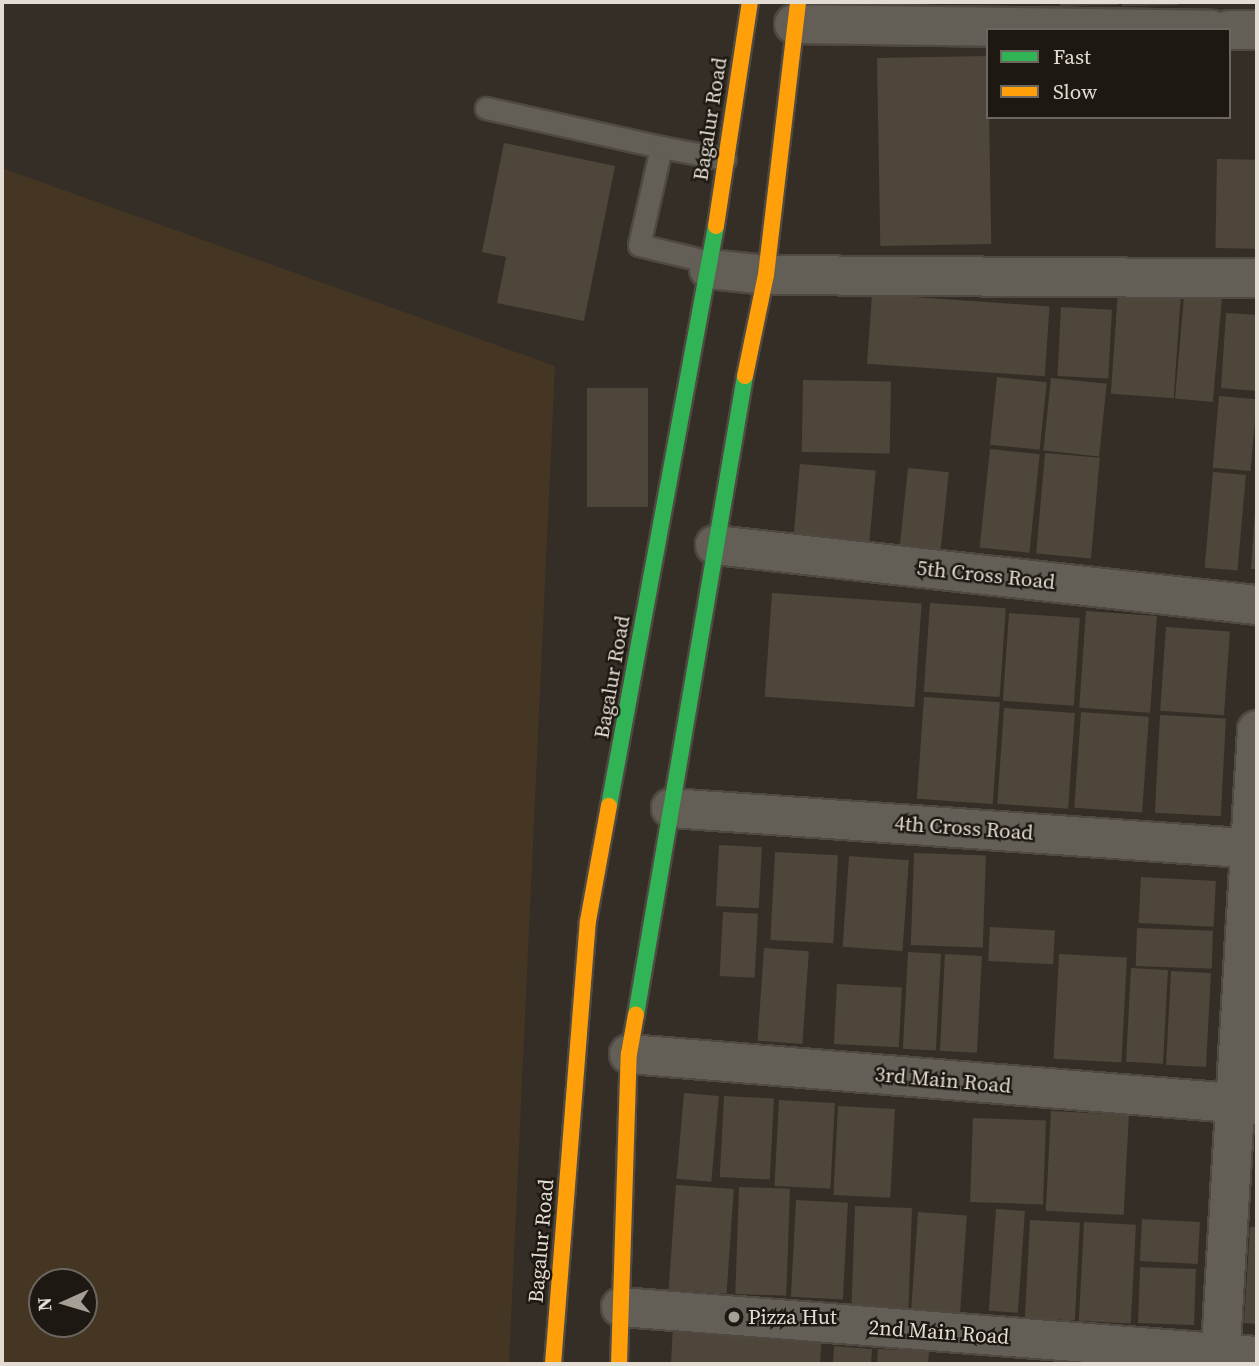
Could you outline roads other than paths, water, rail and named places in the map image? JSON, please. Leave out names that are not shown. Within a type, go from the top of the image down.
[{"type":"main road","name":"Bagalur Road","points":[[554,1364],[588,921],[709,265],[750,2]]},
{"type":"main road","points":[[619,1364],[629,1054],[715,545],[766,275],[796,13]]},
{"type":"street","points":[[796,13],[1163,28]]},
{"type":"street","points":[[1231,30],[1257,30]]},
{"type":"street","points":[[709,265],[766,275],[1257,278]]},
{"type":"street","name":"5th Cross Road","points":[[715,545],[1257,605]]},
{"type":"street","points":[[1233,1358],[1247,1104],[1257,730]]},
{"type":"street","name":"4th Cross Road","points":[[671,808],[1254,848]]},
{"type":"street","name":"3rd Main Road","points":[[629,1054],[1247,1104]]},
{"type":"street","name":"2nd Main Road","points":[[621,1307],[1233,1358]]},
{"type":"lane","points":[[486,108],[726,159]]},
{"type":"lane","points":[[661,147],[639,245],[709,265]]},
{"type":"place","name":"Pizza Hut","points":[[734,1317]]}]
